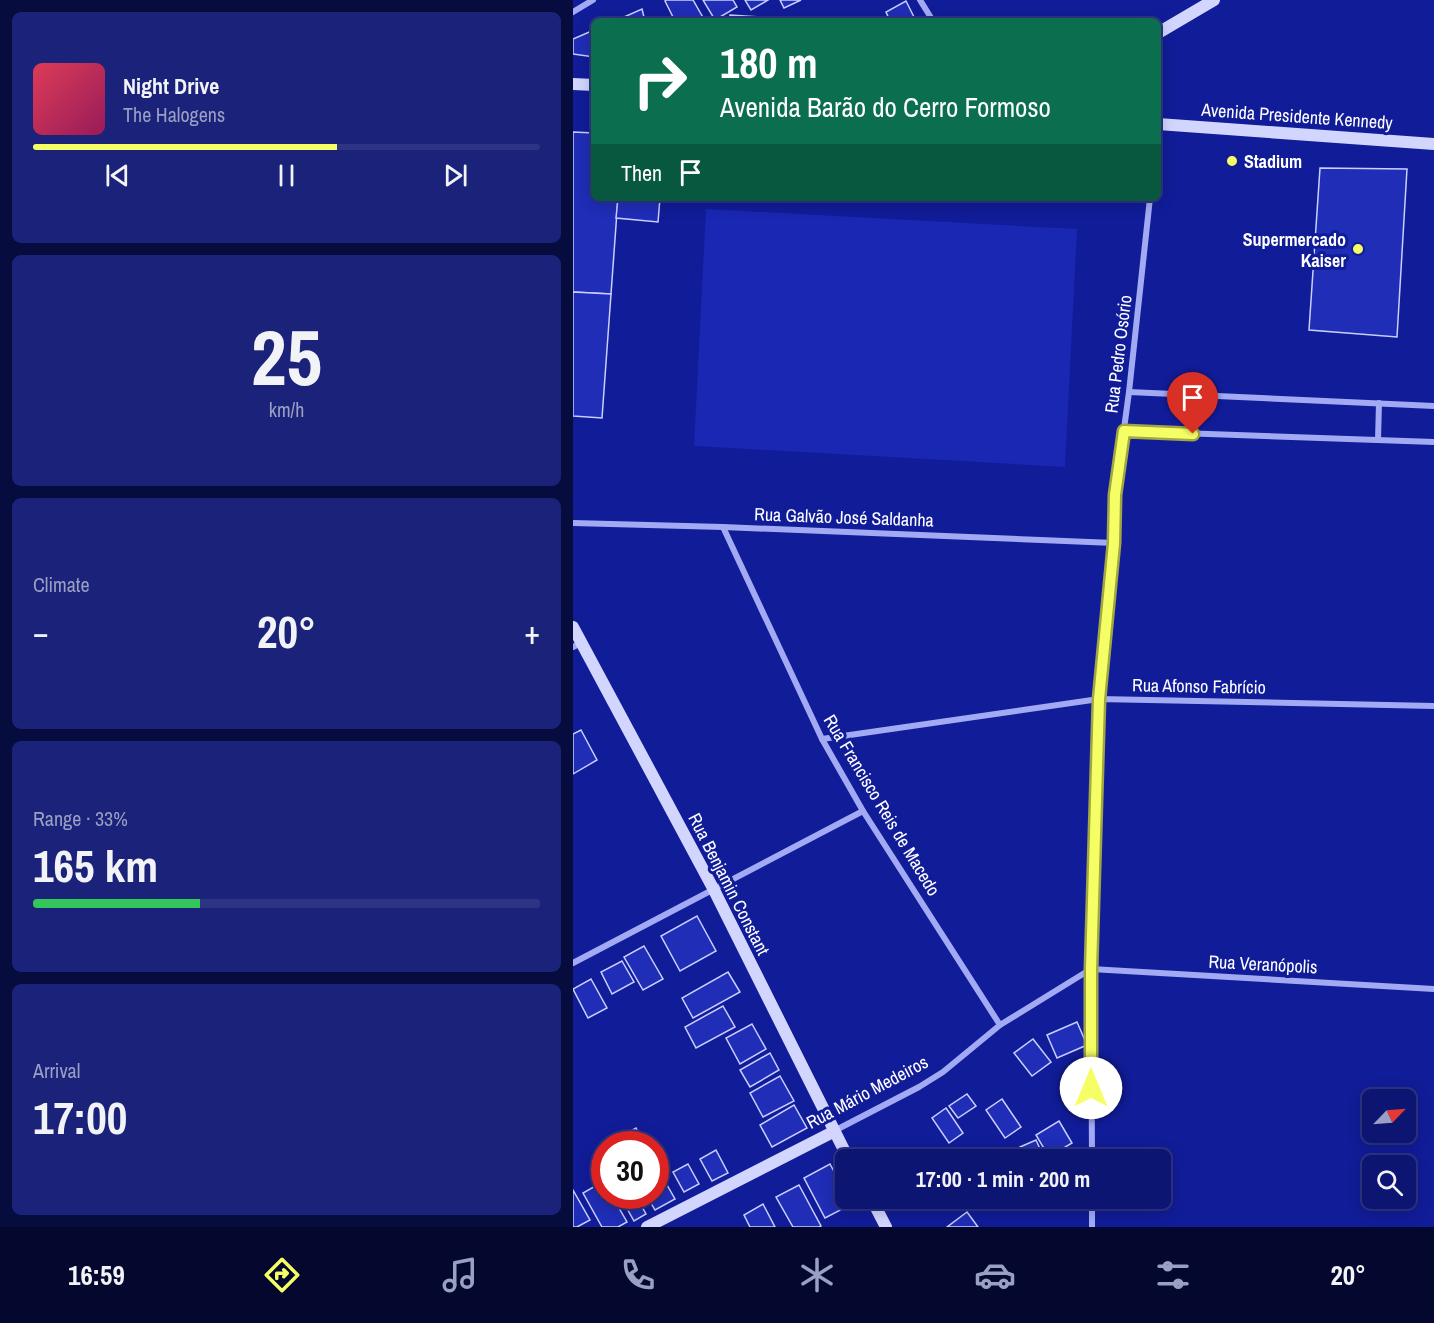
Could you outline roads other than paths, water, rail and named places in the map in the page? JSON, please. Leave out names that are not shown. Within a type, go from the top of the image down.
[{"type":"street","points":[[573,12],[593,0]]},
{"type":"street","points":[[920,0],[931,18]]},
{"type":"street","points":[[1161,31],[1214,0]]},
{"type":"street","points":[[573,84],[591,85]]},
{"type":"street","name":"Avenida Presidente Kennedy","points":[[1161,124],[1434,144]]},
{"type":"street","name":"Rua Pedro Osório","points":[[1092,1149],[1091,969],[1099,699],[1114,543],[1115,495],[1129,392],[1150,201]]},
{"type":"street","points":[[1129,392],[1434,406]]},
{"type":"street","points":[[1378,440],[1379,403]]},
{"type":"street","points":[[1124,431],[1434,442]]},
{"type":"street","name":"Rua Galvão José Saldanha","points":[[573,523],[723,526],[1114,543]]},
{"type":"street","name":"Rua Francisco Reis de Macedo","points":[[723,526],[822,739],[863,811],[1000,1024]]},
{"type":"street","name":"Rua Benjamin Constant","points":[[573,627],[577,645],[714,890],[843,1149]]},
{"type":"street","name":"Rua Afonso Fabrício","points":[[822,739],[1099,699],[1434,706]]},
{"type":"street","points":[[573,963],[863,811]]},
{"type":"street","name":"Rua Veranópolis","points":[[1091,969],[1434,989]]},
{"type":"street","name":"Rua Mário Medeiros","points":[[647,1227],[919,1088],[943,1072],[1000,1024],[1091,969]]},
{"type":"street","points":[[877,1209],[886,1227]]},
{"type":"street","points":[[1092,1209],[1092,1227]]},
{"type":"place","name":"Stadium","points":[[1232,161]]},
{"type":"place","name":"Supermercado Kaiser","points":[[1358,249]]}]
